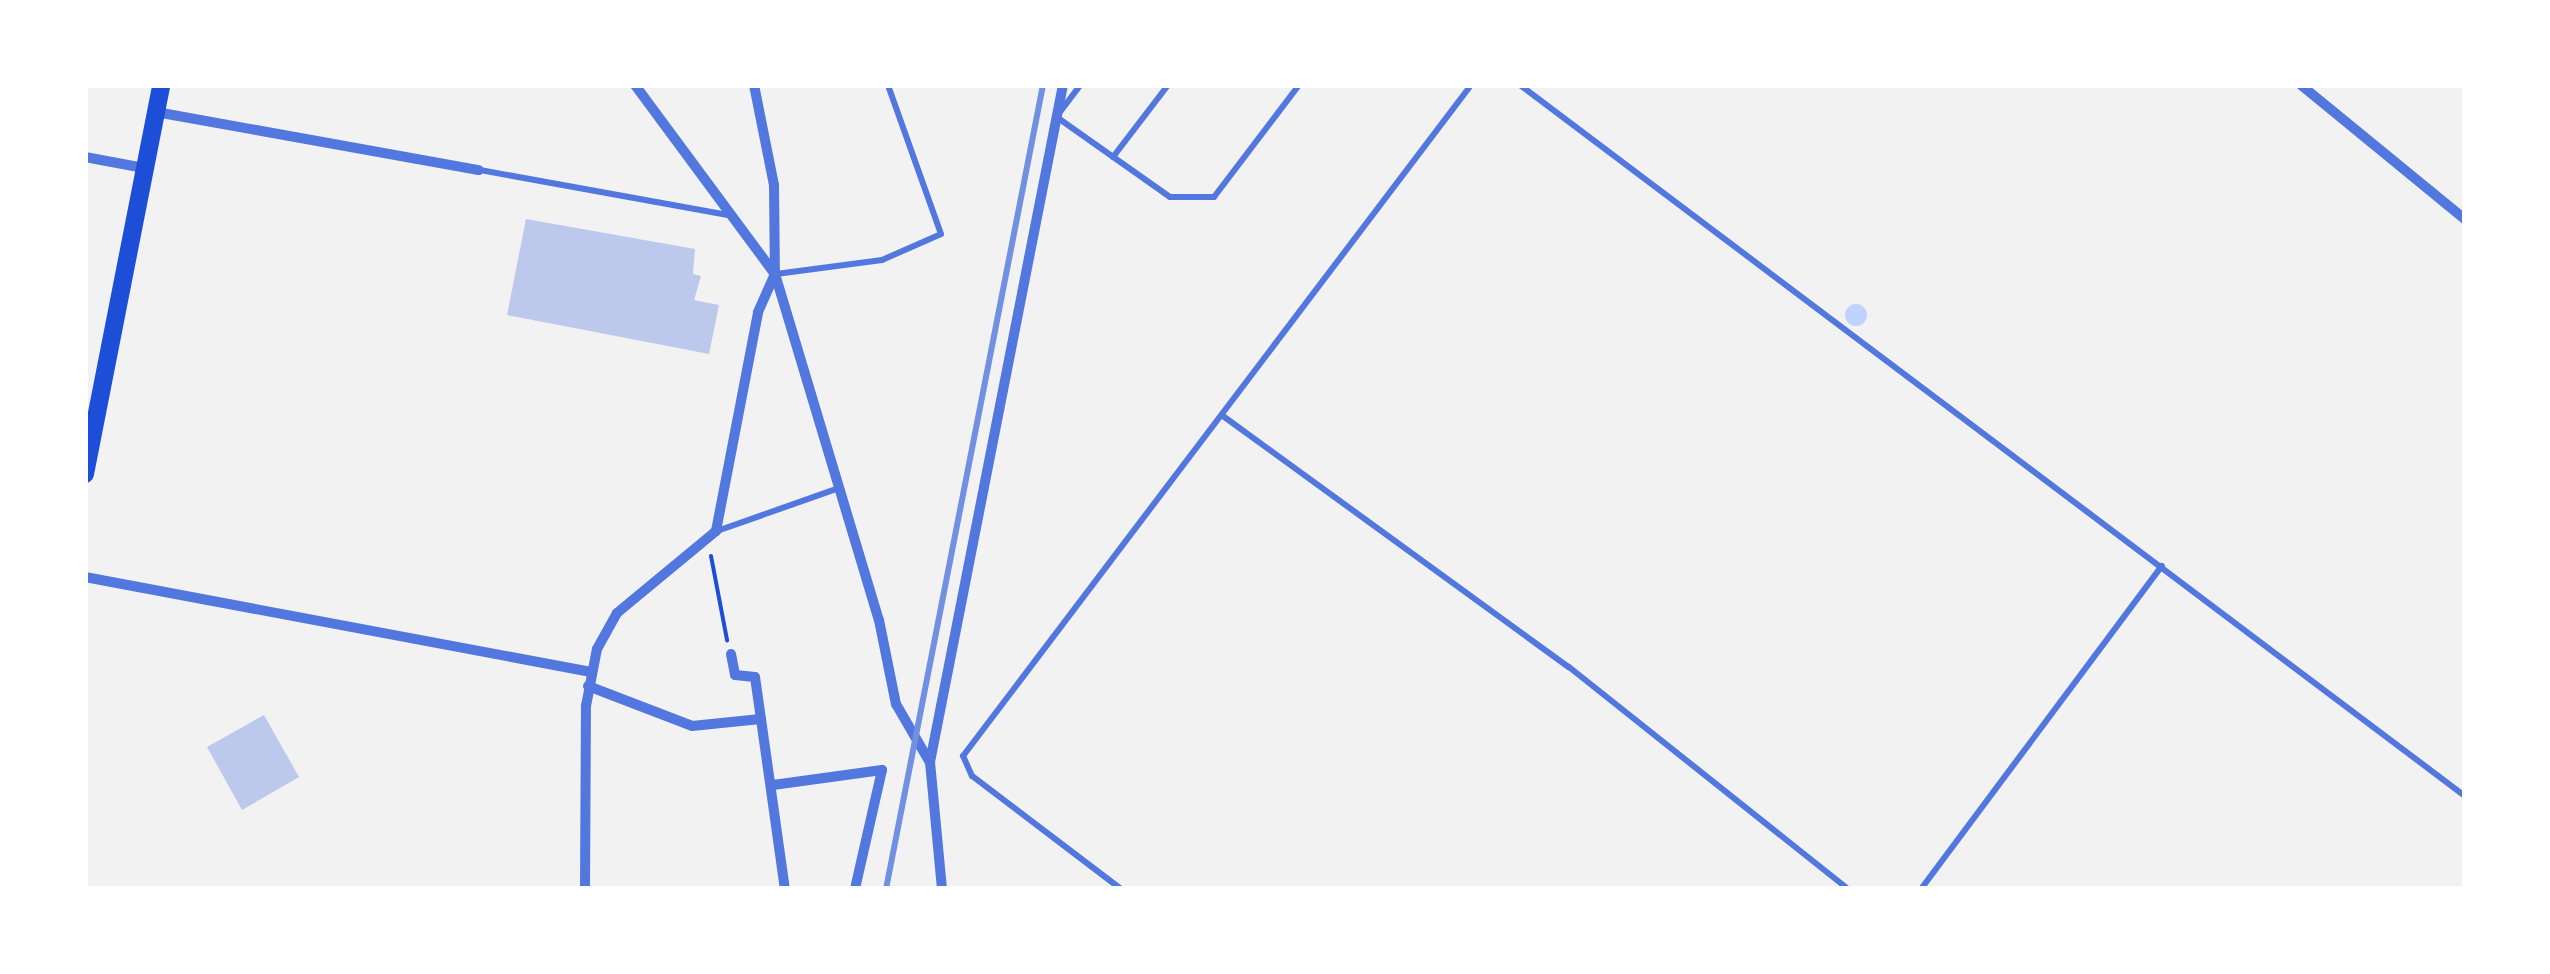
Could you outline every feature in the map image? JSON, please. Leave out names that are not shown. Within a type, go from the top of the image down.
[{"type":"main road","points":[[85,474],[161,85]]},
{"type":"street","points":[[635,85],[775,274]]},
{"type":"street","points":[[754,85],[774,186],[775,274],[839,488],[896,704],[930,762]]},
{"type":"street","points":[[942,889],[930,762],[1064,85]]},
{"type":"street","points":[[2301,85],[2465,219]]},
{"type":"street","points":[[156,112],[479,170]]},
{"type":"street","points":[[85,158],[144,168]]},
{"type":"street","points":[[585,889],[591,672],[617,613],[712,534],[758,312],[775,274]]},
{"type":"street","points":[[85,577],[591,672]]},
{"type":"street","points":[[731,654],[736,675],[755,677],[773,785],[784,889]]},
{"type":"street","points":[[588,686],[692,726],[761,718]]},
{"type":"street","points":[[773,785],[882,770],[855,889]]},
{"type":"lane","points":[[775,274],[781,278],[882,260],[941,234],[888,85]]},
{"type":"lane","points":[[1080,85],[1059,116],[1170,198],[1214,197],[1298,85]]},
{"type":"lane","points":[[1113,157],[1168,85]]},
{"type":"lane","points":[[1121,889],[972,776],[963,756],[1471,85]]},
{"type":"lane","points":[[1520,85],[2465,796]]},
{"type":"lane","points":[[479,170],[730,215]]},
{"type":"lane","points":[[1222,416],[1568,667],[1848,889]]},
{"type":"lane","points":[[712,534],[839,488]]},
{"type":"lane","points":[[1920,889],[2162,566]]},
{"type":"path","points":[[712,534],[731,654]]},
{"type":"water","points":[[1856,304],[1864,307],[1864,323],[1856,326],[1848,323],[1845,315],[1848,307]]},
{"type":"building","points":[[526,219],[695,249],[693,274],[701,276],[694,300],[719,305],[709,354],[507,315]]},
{"type":"building","points":[[264,715],[299,777],[242,810],[207,747]]},
{"type":"railway","points":[[886,889],[1043,85]]}]
